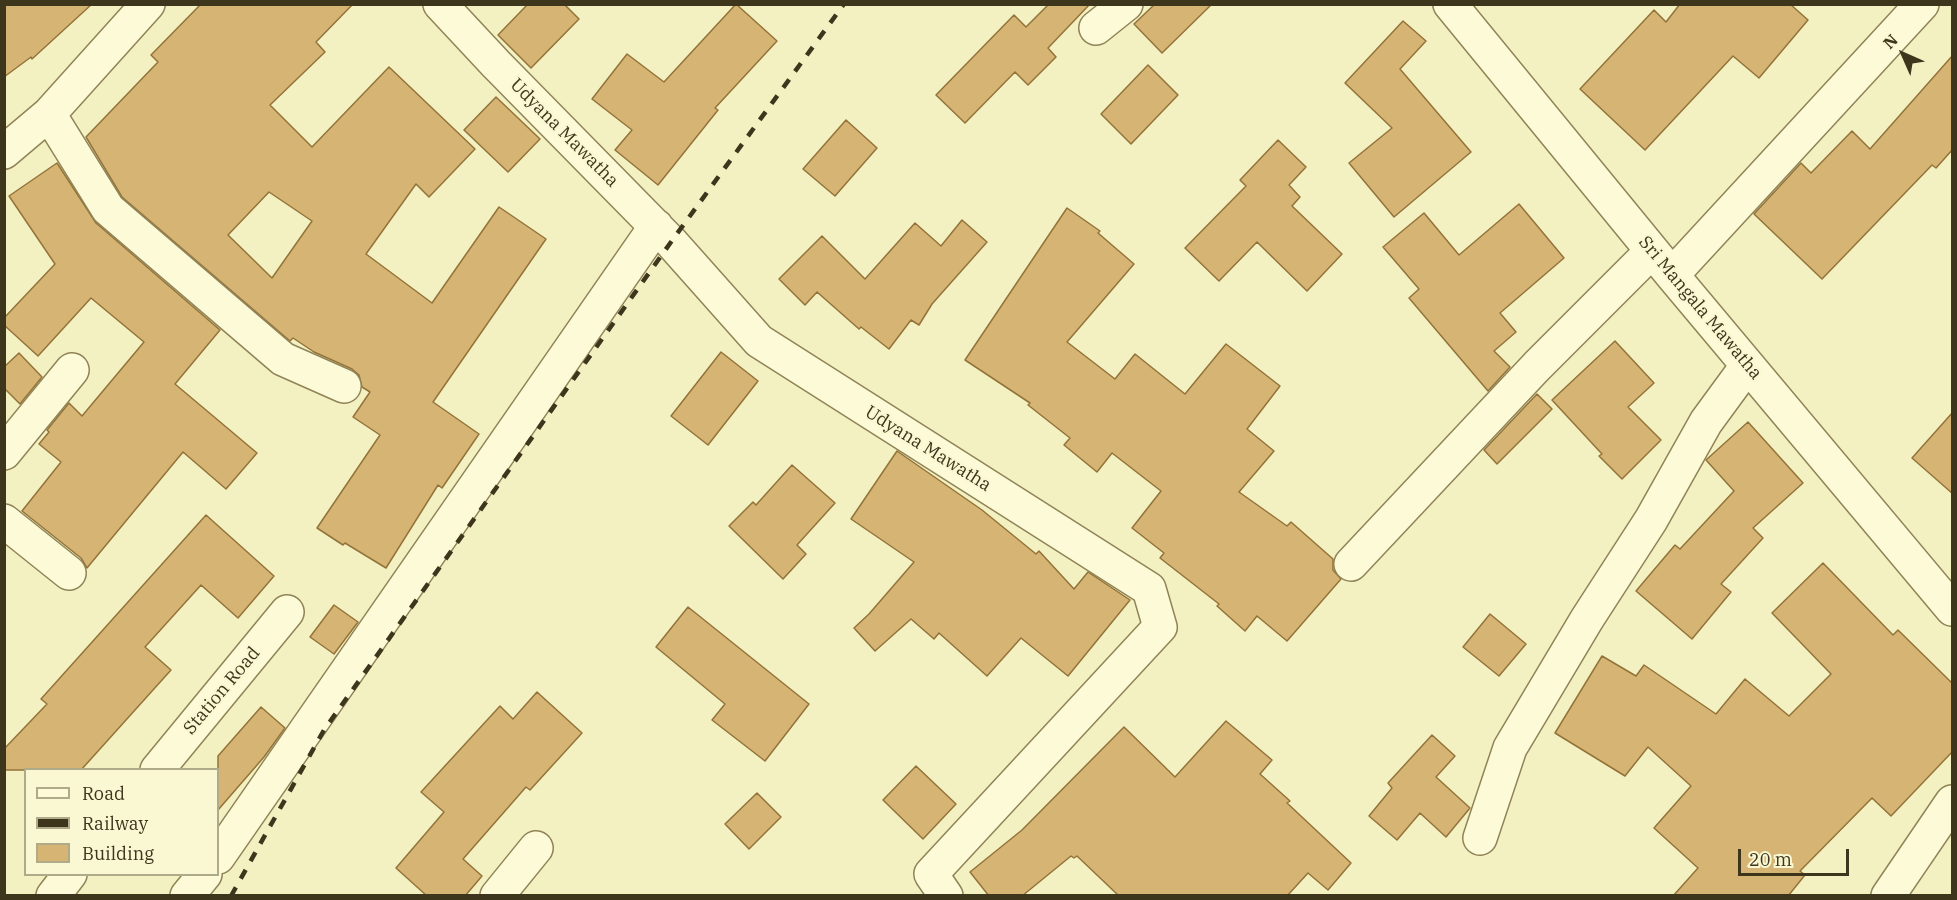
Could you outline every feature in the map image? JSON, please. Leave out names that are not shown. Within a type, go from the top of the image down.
[{"type":"street","points":[[4,152],[49,114],[148,4]]},
{"type":"street","name":"Udyana Mawatha","points":[[440,4],[656,226],[759,341],[1149,589],[1160,627],[931,874],[946,896]]},
{"type":"street","points":[[1096,28],[1126,4]]},
{"type":"street","name":"Sri Mangala Mawatha","points":[[1450,4],[1747,366],[1953,609]]},
{"type":"street","points":[[1351,564],[1537,366],[1662,263],[1922,4]]},
{"type":"street","points":[[49,114],[108,209],[283,358],[344,386]]},
{"type":"street","points":[[219,856],[656,226]]},
{"type":"street","points":[[1480,838],[1510,748],[1587,619],[1651,520],[1706,422],[1747,366]]},
{"type":"street","points":[[4,453],[72,370]]},
{"type":"street","points":[[4,521],[69,573]]},
{"type":"street","name":"Station Road","points":[[159,768],[287,612]]},
{"type":"street","points":[[1888,896],[1953,802]]},
{"type":"street","points":[[497,896],[536,848]]},
{"type":"street","points":[[53,896],[68,876]]},
{"type":"street","points":[[187,896],[203,876]]},
{"type":"building","points":[[4,4],[92,4],[32,59],[31,57],[4,77]]},
{"type":"building","points":[[201,4],[353,4],[316,42],[325,52],[270,105],[312,147],[389,67],[475,149],[429,197],[416,184],[366,254],[432,303],[499,207],[546,239],[433,402],[479,434],[442,488],[438,485],[386,568],[317,528],[380,435],[353,417],[370,392],[362,387],[359,375],[352,369],[314,352],[293,338],[290,341],[122,197],[86,137],[158,62],[151,55]],"holes":[[[269,192],[312,221],[272,278],[228,235]]]},
{"type":"building","points":[[528,4],[564,4],[579,19],[531,68],[498,35]]},
{"type":"building","points":[[736,4],[777,41],[715,108],[718,110],[658,185],[615,150],[632,130],[592,99],[627,54],[664,82]]},
{"type":"building","points":[[1049,4],[1090,4],[1048,48],[1056,57],[1028,85],[1015,72],[965,123],[936,95],[1014,15],[1026,27]]},
{"type":"building","points":[[1155,4],[1212,4],[1162,53],[1134,24]]},
{"type":"building","points":[[1680,4],[1790,4],[1808,20],[1759,78],[1733,56],[1645,150],[1580,89],[1654,10],[1666,22]]},
{"type":"building","points":[[1403,21],[1426,41],[1400,69],[1471,152],[1394,217],[1349,163],[1392,128],[1345,83]]},
{"type":"building","points":[[1953,55],[1953,149],[1936,168],[1932,165],[1822,279],[1754,214],[1801,163],[1811,173],[1852,131],[1870,149]]},
{"type":"building","points":[[1148,65],[1178,95],[1131,144],[1101,114]]},
{"type":"building","points":[[496,97],[540,139],[508,172],[464,130]]},
{"type":"building","points":[[846,120],[877,148],[835,196],[803,169]]},
{"type":"building","points":[[1278,140],[1306,167],[1289,185],[1300,197],[1292,206],[1342,254],[1307,291],[1257,242],[1219,281],[1185,248],[1246,186],[1240,180]]},
{"type":"building","points":[[57,163],[96,223],[220,330],[175,384],[257,453],[226,489],[183,452],[87,568],[81,558],[22,511],[61,462],[39,444],[49,432],[47,430],[69,403],[82,416],[144,342],[91,298],[38,356],[4,325],[4,318],[55,264],[9,196]]},
{"type":"building","points":[[1519,204],[1564,258],[1500,313],[1516,332],[1494,351],[1510,367],[1488,391],[1409,298],[1419,289],[1383,247],[1424,213],[1459,255]]},
{"type":"building","points":[[1067,208],[1100,231],[1098,233],[1134,264],[1067,342],[1115,379],[1135,354],[1185,394],[1226,344],[1280,386],[1247,429],[1274,451],[1239,492],[1287,526],[1291,522],[1333,559],[1333,570],[1341,579],[1287,641],[1257,616],[1245,631],[1217,606],[1219,604],[1160,558],[1164,553],[1132,528],[1161,491],[1112,453],[1097,472],[1064,445],[1070,438],[1028,405],[1030,403],[965,360]]},
{"type":"building","points":[[962,220],[987,242],[932,304],[919,325],[911,320],[889,349],[861,327],[859,329],[817,292],[805,305],[779,279],[822,236],[865,279],[915,223],[941,246]]},
{"type":"building","points":[[1615,341],[1654,383],[1628,407],[1661,440],[1622,479],[1599,456],[1602,454],[1552,400]]},
{"type":"building","points":[[721,352],[758,381],[708,445],[671,416]]},
{"type":"building","points":[[19,353],[42,377],[20,404],[4,388],[4,367]]},
{"type":"building","points":[[1537,394],[1552,409],[1497,464],[1484,450]]},
{"type":"building","points":[[1953,412],[1953,494],[1912,458]]},
{"type":"building","points":[[1748,422],[1803,483],[1753,528],[1763,538],[1721,584],[1731,592],[1692,639],[1636,591],[1675,545],[1680,549],[1734,491],[1706,460]]},
{"type":"building","points":[[897,451],[982,510],[1036,554],[1039,551],[1074,589],[1088,572],[1130,600],[1068,676],[1021,638],[987,676],[939,633],[934,639],[911,619],[875,651],[854,628],[914,562],[851,519]]},
{"type":"building","points":[[792,465],[835,503],[797,545],[806,554],[783,579],[729,526],[753,502],[756,505]]},
{"type":"building","points":[[206,515],[274,576],[238,618],[201,585],[145,647],[171,670],[83,768],[4,770],[4,749],[47,704],[41,699]]},
{"type":"building","points":[[1823,563],[1893,635],[1898,630],[1953,684],[1953,751],[1891,816],[1872,798],[1800,871],[1805,875],[1788,896],[1673,896],[1698,868],[1654,828],[1691,786],[1648,747],[1625,776],[1555,733],[1602,656],[1636,676],[1644,665],[1716,714],[1745,679],[1789,716],[1831,674],[1772,613]]},
{"type":"building","points":[[334,605],[358,622],[334,654],[310,637]]},
{"type":"building","points":[[688,607],[809,704],[765,761],[712,720],[725,704],[656,647]]},
{"type":"building","points":[[1490,614],[1526,644],[1499,676],[1463,647]]},
{"type":"building","points":[[537,692],[582,733],[530,790],[526,787],[463,859],[482,876],[465,896],[427,896],[396,868],[444,812],[421,792],[500,706],[513,719]]},
{"type":"building","points":[[261,707],[285,728],[264,757],[219,809],[218,756]]},
{"type":"building","points":[[1226,721],[1272,760],[1260,774],[1290,801],[1287,803],[1351,863],[1328,890],[1308,873],[1287,896],[1119,896],[1077,856],[1074,858],[1071,856],[1022,896],[989,896],[970,872],[1022,830],[1124,727],[1175,777]]},
{"type":"building","points":[[1432,735],[1455,756],[1436,777],[1470,808],[1446,837],[1420,813],[1397,840],[1369,816],[1392,788],[1388,783]]},
{"type":"building","points":[[916,766],[956,804],[923,839],[883,800]]},
{"type":"building","points":[[757,793],[781,817],[749,849],[725,824]]},
{"type":"railway","points":[[231,896],[324,730],[671,242],[844,4]]}]
